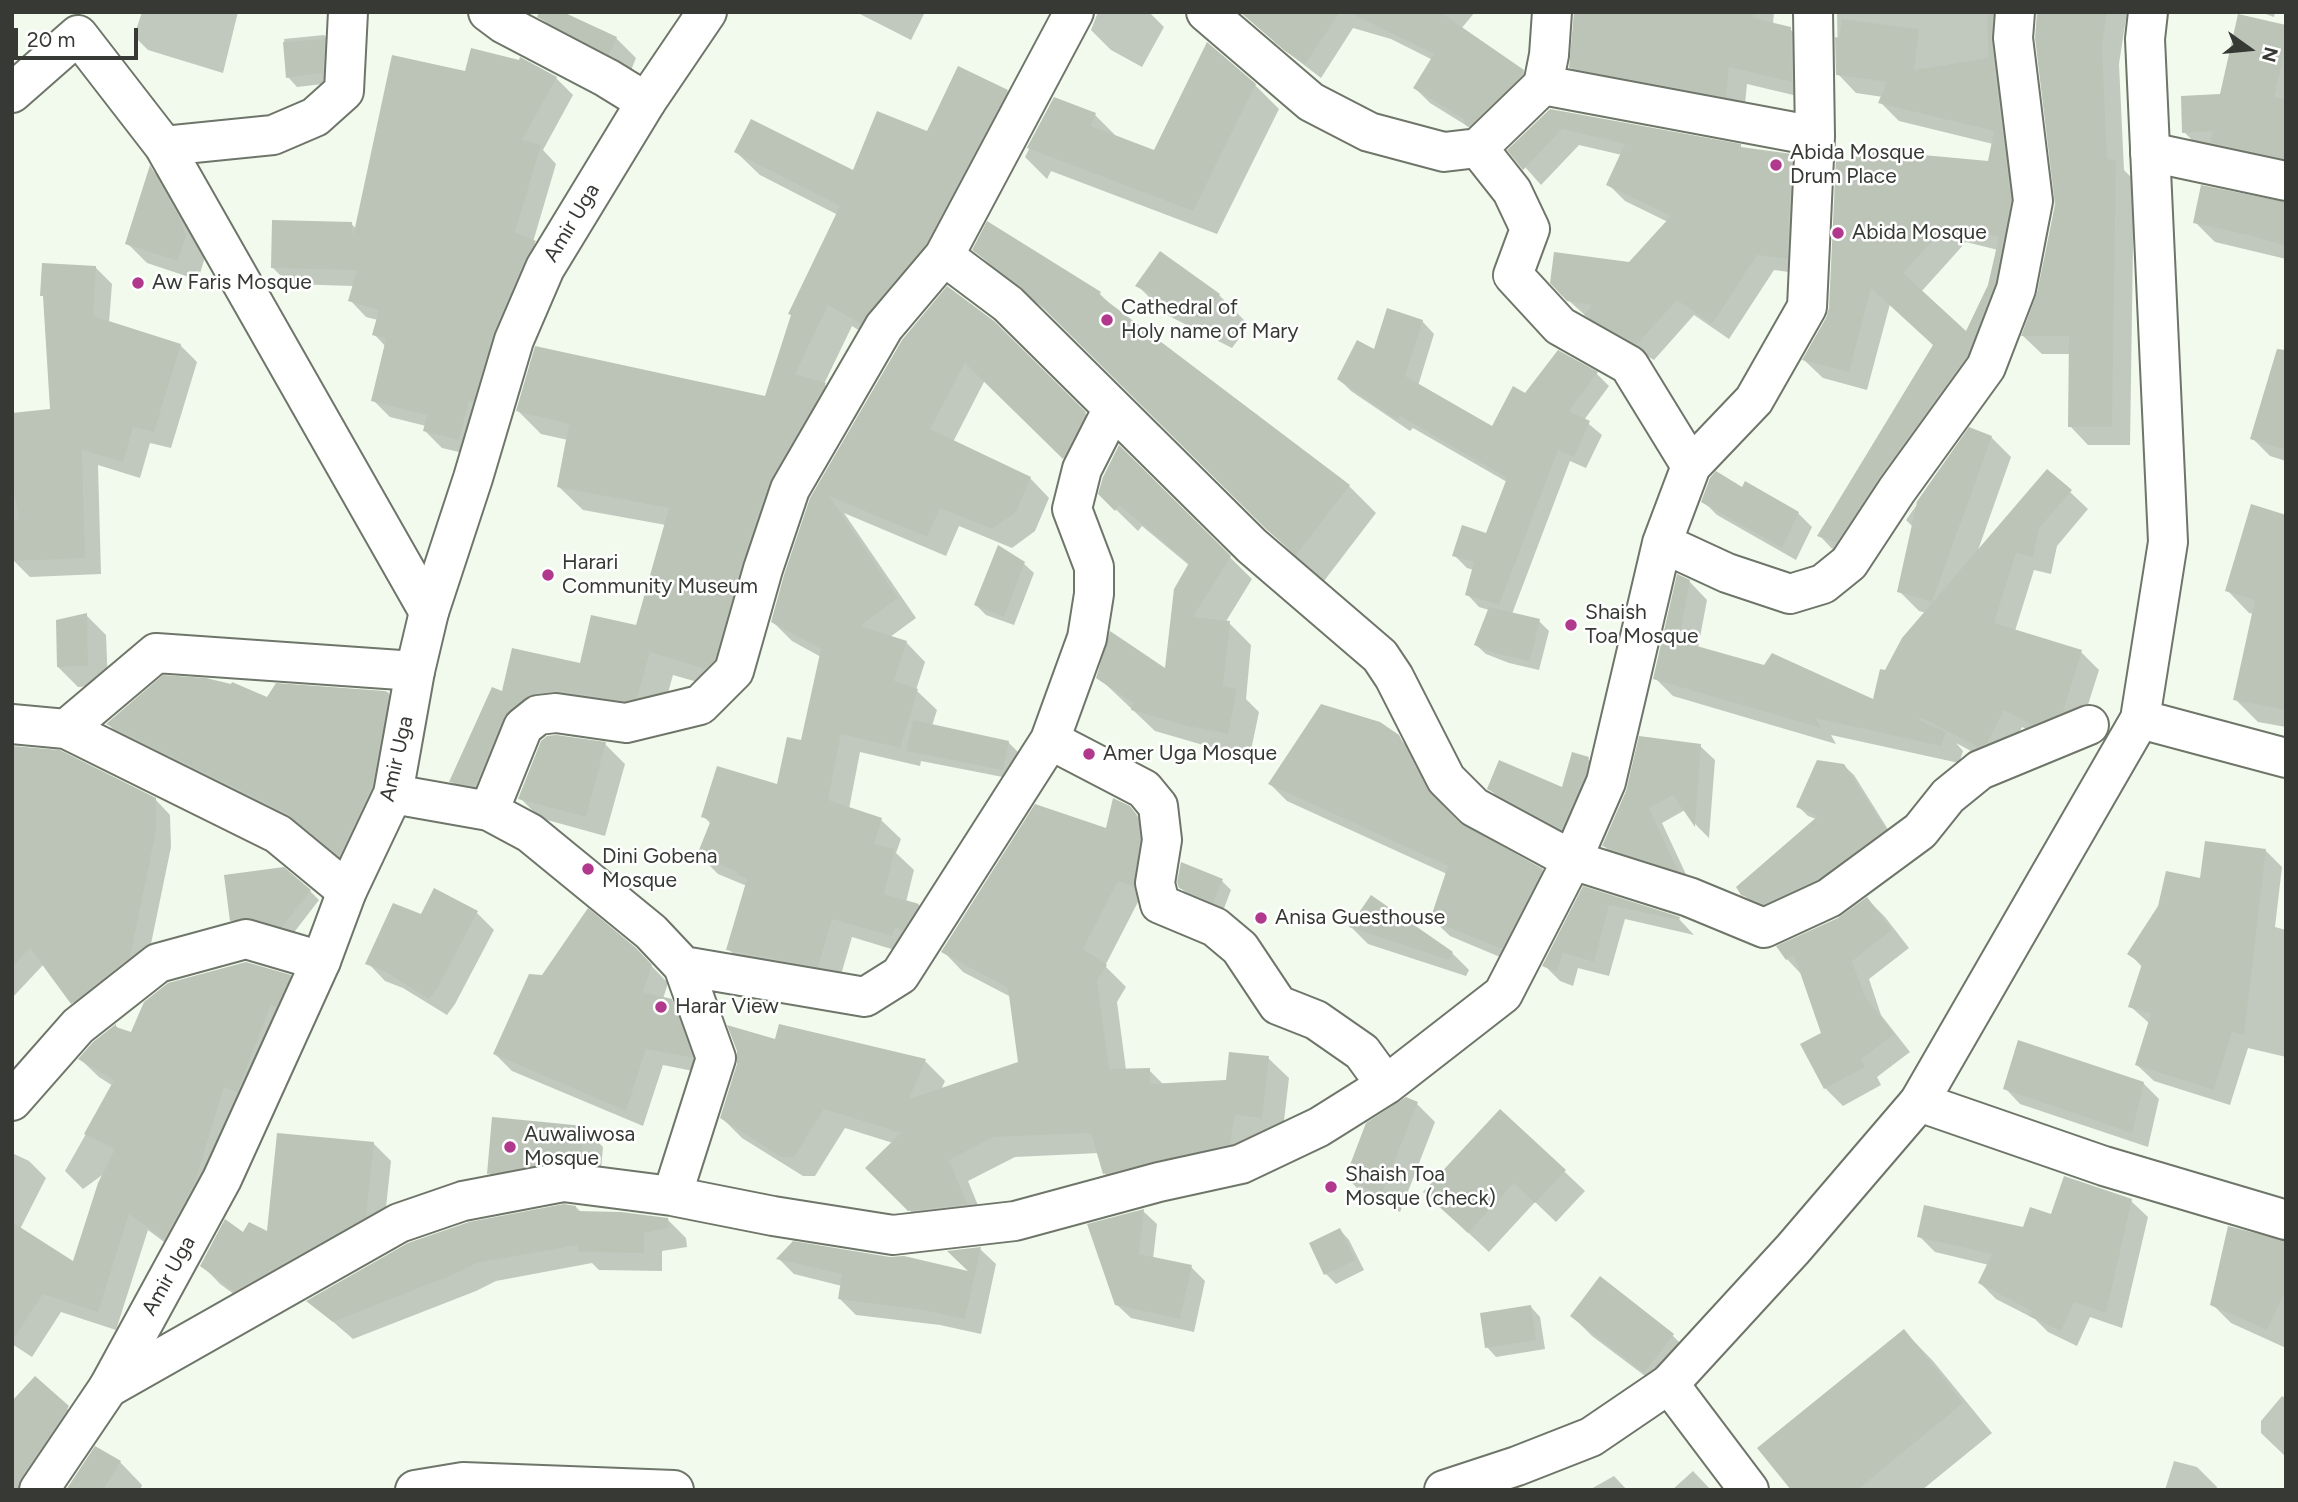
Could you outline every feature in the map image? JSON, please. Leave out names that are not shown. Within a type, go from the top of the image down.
[{"type":"street","points":[[164,146],[273,135],[315,117],[344,91],[348,12]]},
{"type":"street","points":[[488,12],[646,102]]},
{"type":"street","name":"Amir Uga","points":[[39,1490],[108,1388],[222,1179],[321,961],[347,891],[393,794],[415,671],[429,612],[474,478],[514,340],[545,268],[646,102],[707,12]]},
{"type":"street","points":[[489,811],[523,727],[538,715],[556,713],[626,723],[700,705],[734,671],[762,569],[790,489],[884,327],[944,256],[1074,12]]},
{"type":"street","points":[[1206,12],[1311,102],[1369,132],[1444,152],[1478,148],[1543,85],[1549,55],[1552,12]]},
{"type":"street","points":[[108,1388],[399,1223],[463,1201],[563,1182],[672,1196],[773,1216],[893,1235],[1015,1221],[1159,1182],[1241,1164],[1318,1127],[1386,1084],[1503,994],[1572,860],[1606,782],[1662,543],[1691,466],[1754,400],[1807,307],[1815,136],[1813,12]]},
{"type":"street","points":[[1662,543],[1727,573],[1790,594],[1823,584],[1849,563],[1897,490],[1986,367],[2015,289],[2034,201],[2013,38],[2015,12]]},
{"type":"street","points":[[1444,1490],[1517,1466],[1591,1437],[1669,1384],[1793,1250],[1919,1102],[2140,719],[2168,542],[2145,39],[2148,12]]},
{"type":"street","points":[[12,93],[74,23],[164,146],[429,612]]},
{"type":"street","points":[[1543,85],[1815,136]]},
{"type":"street","points":[[1478,148],[1512,191],[1530,229],[1513,275],[1560,326],[1629,365],[1691,466]]},
{"type":"street","points":[[2150,152],[2286,181]]},
{"type":"street","points":[[944,256],[1008,304],[1252,547],[1380,656],[1394,677],[1446,779],[1474,807],[1572,860],[1689,897],[1764,928],[1829,898],[1920,831],[1948,796],[1980,770],[2090,725]]},
{"type":"street","points":[[683,966],[865,997],[900,975],[1050,740],[1087,638],[1094,594],[1094,567],[1072,509],[1082,469],[1114,408]]},
{"type":"street","points":[[66,729],[156,653],[415,671]]},
{"type":"street","points":[[2140,719],[2286,758]]},
{"type":"street","points":[[12,723],[66,729],[278,834],[347,891]]},
{"type":"street","points":[[1050,740],[1144,789],[1158,806],[1162,840],[1155,883],[1160,904],[1215,927],[1240,948],[1278,1005],[1316,1020],[1362,1052],[1386,1084]]},
{"type":"street","points":[[393,794],[489,811],[530,833],[651,932],[683,966],[716,1058],[672,1196]]},
{"type":"street","points":[[12,1101],[78,1026],[158,963],[246,939],[321,961]]},
{"type":"street","points":[[1919,1102],[2104,1166],[2286,1220]]},
{"type":"street","points":[[1669,1384],[1749,1490]]},
{"type":"street","points":[[415,1490],[463,1482],[674,1490]]},
{"type":"building","points":[[539,12],[563,12],[617,37],[609,55],[537,17]]},
{"type":"building","points":[[1240,12],[1340,12],[1305,64],[1285,51]]},
{"type":"building","points":[[1348,12],[1440,12],[1524,70],[1523,74],[1468,127],[1463,122],[1465,120],[1413,88],[1434,54]]},
{"type":"building","points":[[1574,12],[1754,12],[1753,18],[1791,27],[1792,82],[1729,67],[1726,97],[1569,68]]},
{"type":"building","points":[[1987,12],[1993,12],[1991,41],[2011,200],[1995,283],[1967,356],[1879,477],[1836,543],[1817,536],[1933,345],[1871,288],[1849,372],[1802,360],[1829,308],[1836,159],[1853,161],[1858,149],[1988,161],[1994,131],[1878,103],[1887,82],[1836,75],[1835,37],[1839,38],[1842,19],[1919,29],[1914,70],[1988,58]],"holes":[[[1947,225],[1999,237],[1988,285],[1966,331],[1903,273]]]},
{"type":"building","points":[[2037,12],[2107,12],[2102,45],[2107,159],[2116,160],[2112,427],[2068,427],[2069,336],[2021,336],[2037,293],[2055,205],[2035,38]]},
{"type":"building","points":[[2238,14],[2286,25],[2286,46],[2274,97],[2286,100],[2286,159],[2210,142],[2213,131],[2182,133],[2181,96],[2220,94]]},
{"type":"building","points":[[325,39],[323,73],[286,78],[283,42]]},
{"type":"building","points":[[1207,42],[1256,84],[1193,211],[1027,148],[1022,157],[1054,97],[1096,113],[1091,126],[1154,150]]},
{"type":"building","points":[[471,48],[519,60],[520,57],[557,77],[522,140],[541,145],[515,232],[536,241],[525,259],[494,331],[473,402],[469,401],[459,440],[423,431],[427,415],[371,401],[386,339],[372,335],[379,310],[348,301],[357,270],[271,268],[272,220],[352,222],[353,237],[392,55],[465,71]]},
{"type":"building","points":[[958,66],[1008,90],[926,244],[861,324],[828,305],[795,374],[826,383],[769,482],[742,563],[715,660],[705,669],[650,652],[637,698],[625,701],[559,691],[536,693],[525,698],[509,710],[503,719],[475,786],[449,782],[492,687],[502,691],[512,648],[580,663],[591,615],[636,625],[669,508],[557,487],[569,424],[516,411],[535,346],[765,396],[791,315],[788,314],[840,206],[734,152],[751,119],[853,170],[877,111],[927,131]]},
{"type":"building","points":[[1550,109],[1741,144],[1741,147],[1792,154],[1787,259],[1757,255],[1712,324],[1677,300],[1637,344],[1584,315],[1592,305],[1567,301],[1550,283],[1554,252],[1629,262],[1671,216],[1606,185],[1625,144],[1562,129],[1523,170],[1507,150]]},
{"type":"building","points":[[150,165],[179,217],[186,236],[178,261],[125,244]]},
{"type":"building","points":[[2201,185],[2286,202],[2286,246],[2193,223]]},
{"type":"building","points":[[987,221],[1101,292],[1099,295],[1350,485],[1296,555],[1267,530],[1023,288],[972,250]]},
{"type":"building","points":[[1160,251],[1220,294],[1202,320],[1135,286]]},
{"type":"building","points":[[42,263],[96,266],[93,316],[181,344],[154,432],[133,427],[123,462],[82,450],[85,558],[12,561],[12,520],[19,519],[12,482],[12,413],[50,409],[43,296],[40,296]]},
{"type":"building","points":[[947,286],[994,321],[1086,412],[1063,459],[965,363],[930,429],[1031,477],[1016,512],[992,529],[940,508],[927,537],[829,496],[898,598],[860,626],[907,641],[894,681],[918,689],[900,748],[841,734],[828,800],[882,818],[874,844],[895,849],[884,894],[919,904],[902,931],[895,927],[892,936],[832,919],[818,967],[726,950],[747,879],[737,874],[738,872],[697,855],[711,820],[701,817],[717,766],[777,784],[787,737],[801,740],[821,649],[771,622],[784,575],[810,498],[902,340]]},
{"type":"building","points":[[1387,308],[1423,320],[1405,376],[1492,426],[1513,386],[1525,393],[1558,350],[1598,372],[1569,411],[1590,421],[1574,457],[1558,450],[1499,605],[1465,595],[1474,562],[1452,556],[1462,525],[1486,533],[1507,478],[1400,416],[1397,420],[1337,379],[1357,340],[1374,349]]},
{"type":"building","points":[[2277,349],[2286,350],[2286,450],[2250,439]]},
{"type":"building","points":[[1969,427],[1992,436],[1932,602],[1897,592],[1917,502],[1904,520]]},
{"type":"building","points":[[1119,445],[1231,556],[1193,617],[1230,621],[1223,686],[1237,689],[1228,734],[1131,710],[1133,703],[1096,678],[1110,631],[1165,668],[1174,589],[1189,563],[1119,505],[1115,511],[1098,494],[1103,477]]},
{"type":"building","points":[[2047,469],[2072,490],[2039,528],[2033,557],[2016,553],[1994,623],[2082,650],[2063,712],[2032,725],[2004,710],[1987,743],[1978,747],[1920,717],[1919,720],[1946,732],[1941,746],[1815,718],[1821,728],[1653,679],[1677,574],[1690,580],[1679,641],[1764,665],[1772,653],[1873,699],[1880,669],[1885,670],[1902,638]]},
{"type":"building","points":[[1716,471],[1742,487],[1745,481],[1799,512],[1782,548],[1701,502],[1710,478]]},
{"type":"building","points":[[2251,504],[2286,515],[2286,710],[2233,700],[2255,600],[2225,591]]},
{"type":"building","points":[[998,545],[1025,562],[1004,617],[974,605]]},
{"type":"building","points":[[1489,607],[1540,619],[1530,661],[1474,645]]},
{"type":"building","points":[[87,613],[88,666],[57,667],[56,620]]},
{"type":"building","points":[[163,675],[232,682],[267,697],[276,683],[389,693],[372,787],[339,856],[288,814],[106,724]]},
{"type":"building","points":[[1321,704],[1380,722],[1399,735],[1427,789],[1459,822],[1543,869],[1502,949],[1430,920],[1448,866],[1268,784]]},
{"type":"building","points":[[913,720],[1009,741],[1003,770],[906,751]]},
{"type":"building","points":[[547,736],[606,742],[586,817],[518,799],[541,741]]},
{"type":"building","points":[[1639,736],[1701,744],[1695,827],[1673,795],[1649,808],[1678,871],[1602,846],[1626,791]]},
{"type":"building","points":[[12,746],[60,750],[156,798],[156,831],[130,957],[71,1004],[30,948],[12,967]]},
{"type":"building","points":[[1572,752],[1589,757],[1585,775],[1561,829],[1487,789],[1499,760],[1562,787]]},
{"type":"building","points":[[1817,760],[1844,764],[1886,829],[1818,879],[1764,904],[1741,895],[1736,887],[1818,816],[1796,807]]},
{"type":"building","points":[[1113,798],[1130,806],[1137,815],[1140,840],[1134,887],[1118,881],[1083,949],[1107,965],[1097,980],[1109,1069],[1150,1068],[1150,1084],[1226,1080],[1229,1052],[1269,1056],[1262,1118],[1235,1115],[1230,1144],[1103,1174],[1091,1133],[994,1137],[949,1160],[967,1204],[908,1211],[865,1168],[901,1133],[824,1109],[794,1157],[781,1157],[720,1118],[737,1064],[737,1051],[727,1025],[775,1039],[779,1024],[926,1059],[909,1099],[1018,1062],[1008,988],[941,952],[1035,804],[1106,828]]},
{"type":"building","points":[[2205,841],[2266,849],[2244,1035],[2232,1032],[2214,1090],[2135,1065],[2151,1014],[2128,1007],[2142,964],[2127,954],[2158,906],[2166,871],[2200,878]]},
{"type":"building","points":[[1181,862],[1223,879],[1213,903],[1179,888],[1177,882]]},
{"type":"building","points":[[284,867],[311,890],[282,927],[251,918],[230,921],[224,875]]},
{"type":"building","points":[[1583,886],[1680,917],[1679,920],[1609,905],[1594,962],[1563,953],[1557,972],[1542,966]]},
{"type":"building","points":[[434,888],[478,911],[429,999],[384,971],[365,964],[393,903],[421,914]]},
{"type":"building","points":[[1371,895],[1453,952],[1449,960],[1349,927]]},
{"type":"building","points":[[1867,897],[1892,930],[1852,961],[1864,995],[1894,1034],[1861,1059],[1865,1067],[1824,1089],[1800,1044],[1821,1033],[1794,955],[1786,960],[1776,946],[1838,918]]},
{"type":"building","points":[[588,908],[652,965],[643,992],[672,999],[693,1058],[646,1049],[626,1111],[493,1054],[529,974],[542,975]]},
{"type":"building","points":[[246,962],[291,975],[276,1007],[271,1005],[237,1092],[224,1087],[195,1182],[164,1239],[129,1214],[98,1312],[43,1294],[12,1341],[12,1222],[73,1261],[98,1183],[115,1149],[84,1134],[114,1080],[78,1059],[93,1042],[116,1024],[116,1027],[131,1032],[144,1002],[168,983]]},
{"type":"building","points":[[2018,1040],[2144,1082],[2132,1133],[2003,1089]]},
{"type":"building","points":[[1406,1097],[1418,1102],[1381,1195],[1345,1178],[1366,1123]]},
{"type":"building","points":[[1500,1109],[1566,1170],[1535,1203],[1514,1183],[1468,1233],[1423,1192]]},
{"type":"building","points":[[492,1117],[584,1126],[581,1162],[559,1161],[487,1174]]},
{"type":"building","points":[[277,1133],[374,1142],[366,1217],[234,1291],[200,1266],[225,1219],[243,1232],[249,1222],[267,1231]]},
{"type":"building","points":[[2064,1176],[2132,1199],[2106,1313],[2074,1302],[2061,1331],[2029,1316],[2032,1311],[1978,1283],[1992,1254],[1917,1237],[1924,1205],[2023,1227],[2030,1207],[2051,1214]]},
{"type":"building","points":[[564,1204],[576,1206],[576,1211],[621,1212],[668,1218],[669,1228],[644,1233],[644,1253],[578,1252],[578,1245],[477,1263],[333,1322],[306,1301],[408,1243],[469,1222]]},
{"type":"building","points":[[1144,1209],[1139,1254],[1192,1265],[1180,1319],[1115,1305],[1087,1224]]},
{"type":"building","points":[[2228,1226],[2286,1241],[2286,1290],[2267,1330],[2210,1305]]},
{"type":"building","points":[[1340,1228],[1356,1260],[1324,1275],[1309,1243]]},
{"type":"building","points":[[793,1241],[890,1257],[904,1256],[968,1271],[947,1251],[981,1247],[965,1319],[922,1310],[838,1299],[842,1274],[776,1259]]},
{"type":"building","points":[[1600,1276],[1674,1334],[1644,1373],[1570,1316]]},
{"type":"building","points":[[1531,1305],[1536,1340],[1485,1348],[1480,1313]]},
{"type":"building","points":[[1904,1329],[1963,1403],[1857,1490],[1791,1490],[1757,1448]]},
{"type":"building","points":[[35,1376],[69,1406],[21,1478],[17,1490],[12,1490],[12,1401]]},
{"type":"building","points":[[95,1446],[121,1461],[103,1490],[66,1490]]},
{"type":"place","name":"Abida Mosque Drum Place","points":[[1776,165]]},
{"type":"place","name":"Abida Mosque","points":[[1838,233]]},
{"type":"place","name":"Aw Faris Mosque","points":[[138,283]]},
{"type":"place","name":"Cathedral of Holy name of Mary","points":[[1107,320]]},
{"type":"place","name":"Harari Community Museum","points":[[548,575]]},
{"type":"place","name":"Shaish Toa Mosque","points":[[1571,625]]},
{"type":"place","name":"Amer Uga Mosque","points":[[1089,754]]},
{"type":"place","name":"Dini Gobena Mosque","points":[[588,869]]},
{"type":"place","name":"Anisa Guesthouse","points":[[1261,918]]},
{"type":"place","name":"Harar View","points":[[661,1007]]},
{"type":"place","name":"Auwaliwosa Mosque","points":[[510,1147]]},
{"type":"place","name":"Shaish Toa Mosque (check)","points":[[1331,1187]]}]
